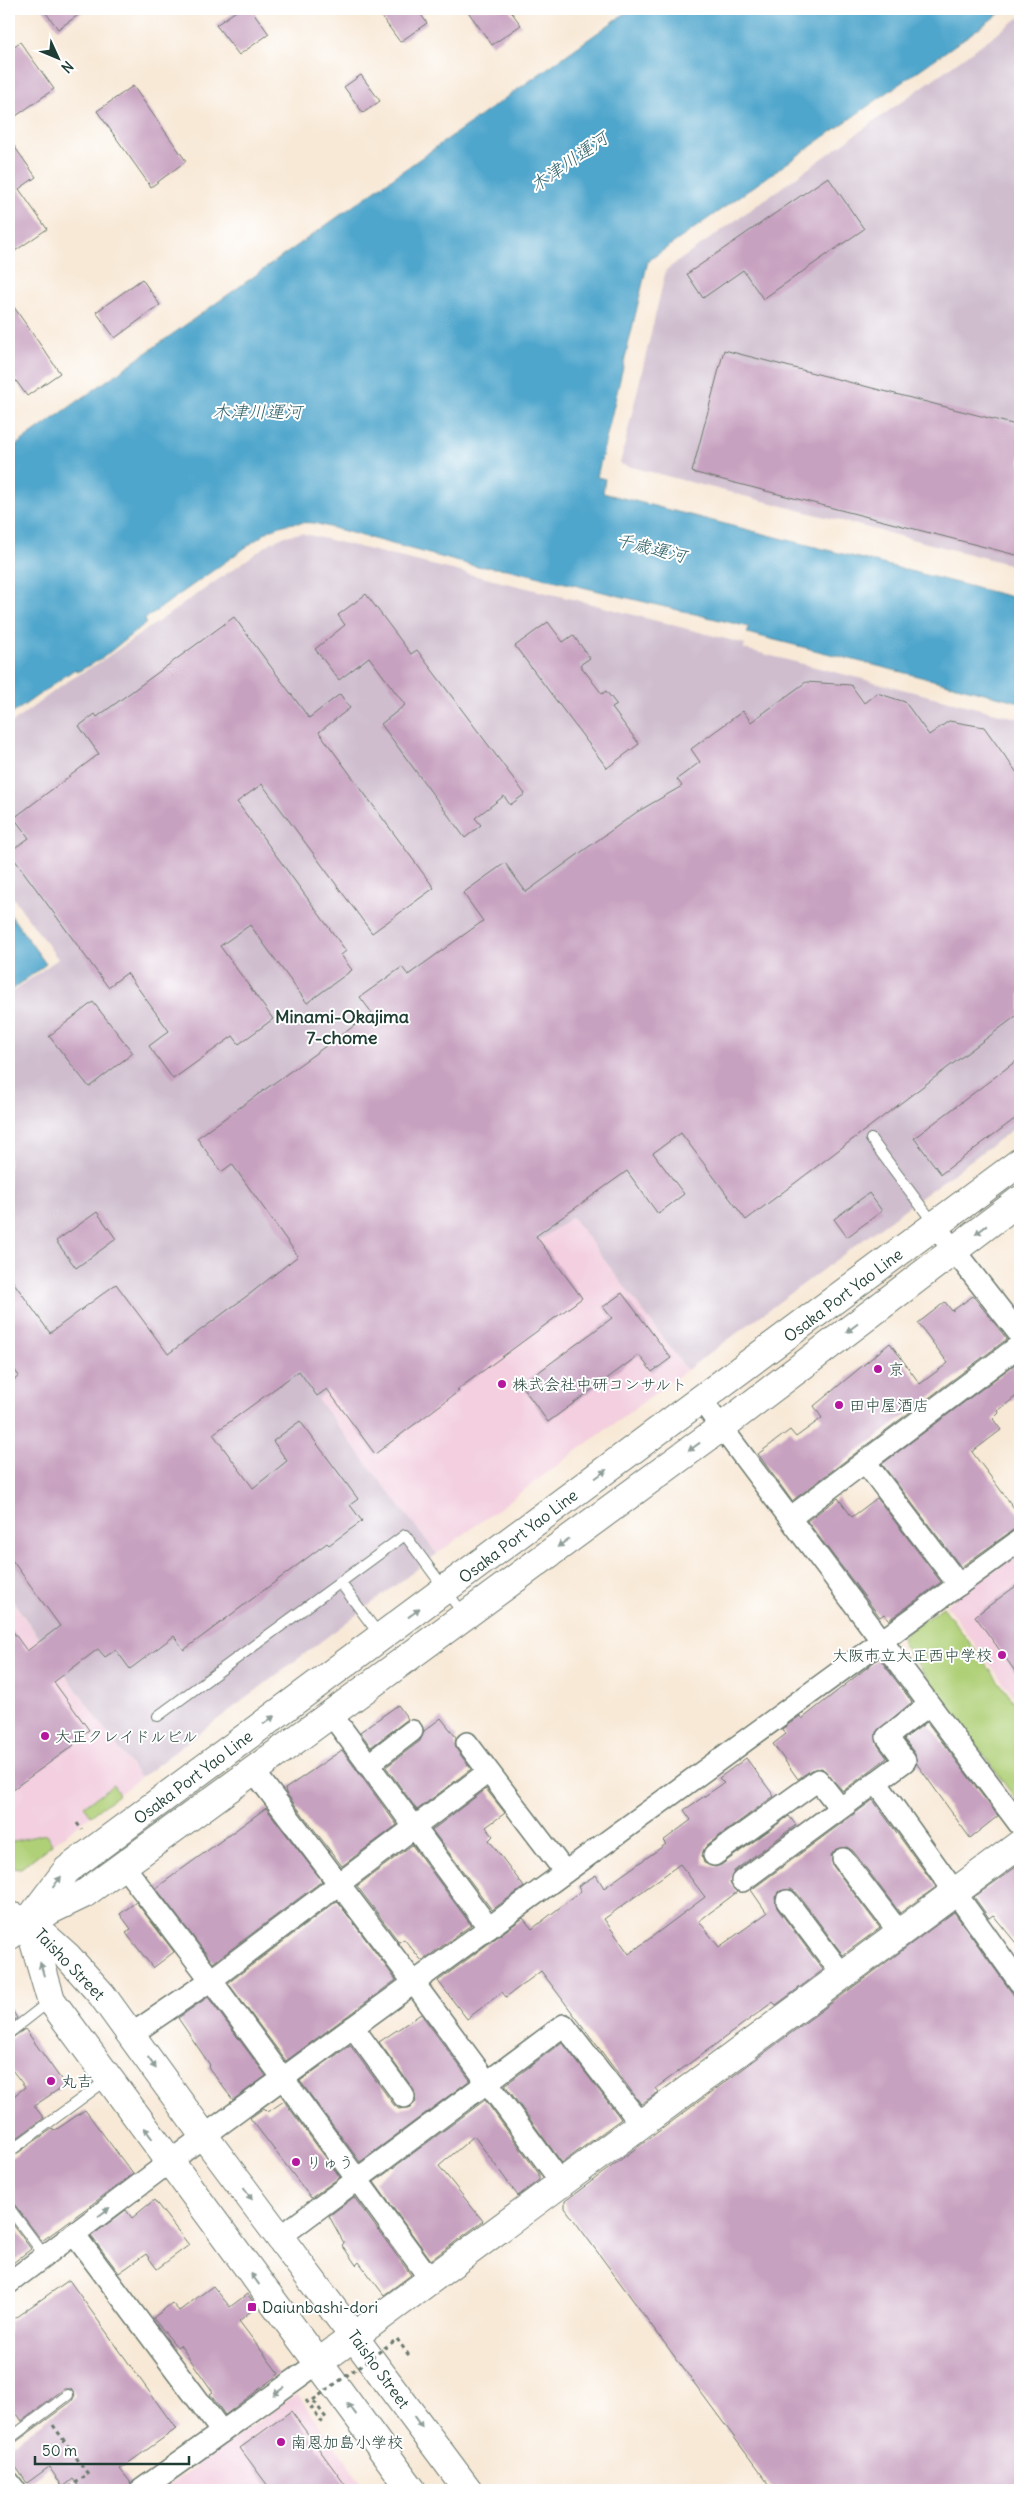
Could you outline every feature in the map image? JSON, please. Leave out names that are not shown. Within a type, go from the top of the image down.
[{"type":"main road","name":"Osaka Port Yao Line","points":[[15,1924],[67,1870],[1020,1162]]},
{"type":"main road","name":"Osaka Port Yao Line","points":[[15,1924],[84,1894],[723,1426],[1020,1200]]},
{"type":"main road","points":[[318,2363],[560,2182],[1020,1844]]},
{"type":"main road","name":"Taisho Street","points":[[15,1924],[51,2000],[412,2490]]},
{"type":"main road","name":"Taisho Street","points":[[15,1924],[68,1957],[102,1995],[204,2136],[468,2490]]},
{"type":"street","points":[[935,1226],[1020,1335]]},
{"type":"street","points":[[790,1518],[1020,1345]]},
{"type":"street","points":[[702,1400],[1020,1825]]},
{"type":"street","points":[[865,1462],[959,1584]]},
{"type":"street","points":[[9,2283],[204,2136],[1020,1540]]},
{"type":"street","points":[[742,1881],[905,1761],[887,1737],[929,1705]]},
{"type":"street","points":[[331,1714],[488,1928]]},
{"type":"street","points":[[368,1765],[412,1731]]},
{"type":"street","points":[[467,1743],[565,1872]]},
{"type":"street","points":[[253,1770],[414,1983],[560,2182]]},
{"type":"street","points":[[132,2034],[211,1980],[488,1772]]},
{"type":"street","points":[[714,1855],[818,1780],[840,1808]]},
{"type":"street","points":[[876,1782],[1020,1983]]},
{"type":"street","points":[[844,1859],[899,1932]]},
{"type":"street","points":[[122,1865],[211,1980],[430,2279]]},
{"type":"street","points":[[788,1901],[842,1974]]},
{"type":"street","points":[[280,2237],[356,2178],[564,2025],[640,2123]]},
{"type":"street","points":[[353,2027],[404,2097]]},
{"type":"street","points":[[74,2234],[222,2432]]},
{"type":"street","points":[[141,2490],[318,2363]]},
{"type":"street","points":[[9,2482],[15,2490]]},
{"type":"lane","points":[[871,1139],[935,1226]]},
{"type":"lane","points":[[158,1716],[405,1535],[465,1616]]},
{"type":"lane","points":[[340,1582],[381,1637]]},
{"type":"lane","points":[[9,2032],[51,2000]]},
{"type":"lane","points":[[9,2152],[108,2079]]},
{"type":"lane","points":[[9,2208],[44,2256]]},
{"type":"lane","points":[[9,2439],[68,2395]]},
{"type":"path","points":[[77,1823],[83,1831]]},
{"type":"path","points":[[306,2400],[321,2421],[326,2418],[313,2400],[397,2338],[410,2357]]},
{"type":"path","points":[[44,2413],[88,2474],[66,2490]]},
{"type":"shaded area","points":[[1020,17],[1020,567],[620,464],[666,270]]},
{"type":"shaded area","points":[[301,533],[588,603],[745,644],[744,649],[1020,719],[1020,1124],[687,1370],[572,1217],[317,1399],[437,1554],[140,1778],[9,1596],[9,994],[58,959],[9,892],[9,725],[65,683],[100,662],[272,542],[285,536]]},
{"type":"shaded area","name":"株式会社中研コンサルト","points":[[572,1217],[687,1370],[437,1554],[316,1399]]},
{"type":"shaded area","name":"大阪市立大正西中学校","points":[[1020,1550],[1020,1705],[946,1605]]},
{"type":"shaded area","points":[[9,1597],[140,1778],[21,1868],[9,1867]]},
{"type":"shaded area","name":"南恩加島小学校","points":[[297,2394],[366,2490],[162,2490]]},
{"type":"green space","points":[[943,1607],[1020,1710],[1020,1805],[902,1643],[903,1635]]},
{"type":"green space","points":[[113,1785],[119,1794],[91,1815],[84,1806]]},
{"type":"green space","points":[[46,1834],[52,1844],[21,1868],[9,1867],[9,1842]]},
{"type":"water","name":"木津川運河","points":[[631,9],[1006,9],[648,261],[597,477],[605,479],[603,493],[1020,599],[1020,702],[747,633],[749,627],[507,569],[474,566],[314,523],[302,523],[286,524],[270,530],[145,619],[146,623],[101,659],[77,672],[75,669],[9,716],[9,450]]},
{"type":"water","points":[[9,913],[46,964],[9,992]]},
{"type":"building","points":[[43,9],[87,9],[58,29]]},
{"type":"building","points":[[239,9],[251,9],[269,34],[239,55],[216,25]]},
{"type":"building","points":[[376,9],[417,9],[427,23],[400,42]]},
{"type":"building","points":[[466,9],[509,9],[521,25],[492,45]]},
{"type":"building","points":[[20,42],[54,89],[9,121],[9,50]]},
{"type":"building","points":[[361,75],[380,101],[363,113],[344,87]]},
{"type":"building","points":[[133,86],[186,161],[151,187],[97,111]]},
{"type":"building","points":[[9,139],[36,177],[19,189],[47,229],[15,251],[9,242]]},
{"type":"building","points":[[828,177],[864,229],[763,299],[743,270],[703,298],[687,274]]},
{"type":"building","points":[[142,279],[160,305],[115,338],[96,312]]},
{"type":"building","points":[[9,300],[60,373],[27,396],[9,371]]},
{"type":"building","points":[[724,350],[1020,426],[1020,556],[692,472]]},
{"type":"building","points":[[366,594],[411,654],[417,650],[525,794],[510,805],[504,796],[475,818],[481,825],[465,838],[381,724],[405,705],[369,657],[339,680],[315,649],[345,625],[338,615]]},
{"type":"building","points":[[234,617],[309,718],[340,694],[350,708],[319,732],[434,888],[372,933],[262,784],[237,802],[346,951],[341,955],[352,970],[307,1003],[250,925],[220,946],[273,1019],[239,1044],[233,1036],[173,1079],[149,1046],[169,1031],[127,973],[108,987],[9,852],[29,838],[14,818],[99,754],[79,726],[95,714],[97,717]]},
{"type":"building","points":[[548,622],[563,642],[573,635],[590,658],[580,665],[602,694],[606,691],[617,705],[612,708],[639,744],[607,768],[515,646]]},
{"type":"building","points":[[806,682],[851,685],[864,703],[877,693],[905,702],[929,735],[949,721],[984,727],[1020,777],[1020,1013],[746,1220],[681,1133],[653,1153],[684,1194],[658,1214],[627,1171],[536,1236],[582,1298],[457,1390],[459,1391],[375,1454],[327,1389],[317,1396],[299,1371],[213,1434],[253,1488],[287,1461],[273,1441],[300,1421],[358,1499],[350,1505],[362,1521],[329,1545],[327,1543],[184,1650],[174,1636],[130,1669],[116,1650],[105,1657],[98,1649],[54,1682],[89,1730],[72,1742],[74,1745],[9,1792],[9,1626],[27,1651],[60,1626],[9,1556],[9,1384],[19,1376],[9,1362],[9,1276],[50,1333],[116,1284],[168,1354],[251,1293],[298,1256],[232,1164],[221,1172],[197,1138],[372,1013],[360,997],[402,967],[408,975],[483,921],[463,893],[505,863],[526,892],[637,812],[682,786],[677,779],[700,762],[691,749],[743,711],[751,722]]},
{"type":"building","points":[[93,1002],[133,1053],[89,1087],[49,1036]]},
{"type":"building","points":[[1020,1058],[1020,1115],[941,1174],[914,1138]]},
{"type":"building","points":[[869,1193],[882,1211],[847,1237],[834,1219]]},
{"type":"building","points":[[97,1212],[116,1239],[76,1268],[56,1241]]},
{"type":"building","name":"株式会社中研コンサルト","points":[[622,1293],[671,1358],[652,1372],[639,1355],[548,1422],[521,1385],[612,1318],[603,1307]]},
{"type":"building","points":[[973,1296],[1007,1339],[792,1501],[758,1454],[790,1430],[796,1437],[822,1418],[814,1406],[890,1343],[920,1384],[948,1363],[918,1323],[945,1302],[952,1311]]},
{"type":"building","points":[[1019,1361],[1020,1393],[998,1411],[999,1413],[993,1419],[1001,1430],[972,1452],[1020,1516],[1020,1528],[1013,1530],[961,1567],[882,1464]]},
{"type":"building","points":[[838,1498],[852,1517],[877,1498],[941,1582],[889,1620],[884,1614],[880,1617],[807,1521]]},
{"type":"building","points":[[1020,1583],[1020,1678],[975,1616]]},
{"type":"building","points":[[879,1658],[912,1702],[876,1732],[877,1744],[887,1758],[843,1791],[822,1768],[811,1770],[798,1779],[773,1744],[786,1734],[782,1729],[800,1716],[802,1719]]},
{"type":"building","points":[[398,1705],[408,1719],[371,1747],[360,1732]]},
{"type":"building","points":[[441,1718],[456,1737],[455,1744],[457,1750],[471,1769],[417,1810],[386,1767],[420,1741],[424,1731]]},
{"type":"building","points":[[927,1722],[998,1816],[970,1838],[917,1764],[915,1754],[904,1739]]},
{"type":"building","points":[[342,1750],[397,1825],[342,1866],[286,1793],[285,1789]]},
{"type":"building","points":[[746,1758],[774,1796],[707,1845],[702,1856],[704,1863],[715,1867],[721,1865],[789,1816],[796,1825],[734,1871],[730,1883],[737,1892],[699,1921],[719,1947],[767,1913],[751,1890],[873,1800],[936,1887],[900,1913],[853,1851],[847,1847],[836,1849],[831,1855],[833,1866],[880,1928],[843,1955],[797,1893],[791,1889],[780,1891],[775,1897],[777,1908],[823,1970],[776,2005],[773,2002],[656,2088],[659,2092],[641,2104],[541,1971],[506,1997],[502,1992],[467,2019],[438,1981],[523,1918],[532,1929],[581,1891],[578,1886],[596,1875],[604,1888],[666,1844],[663,1841],[691,1820],[684,1810],[724,1783],[719,1778]],"holes":[[[680,1864],[705,1897],[629,1954],[604,1919]]]},
{"type":"building","points":[[486,1789],[505,1813],[486,1827],[493,1836],[489,1840],[524,1887],[492,1910],[432,1830]]},
{"type":"building","points":[[266,1808],[322,1881],[213,1963],[156,1888]]},
{"type":"building","points":[[412,1845],[471,1925],[422,1961],[404,1939],[399,1942],[357,1886]]},
{"type":"building","points":[[1020,1864],[1020,1948],[993,1915],[989,1918],[974,1897]]},
{"type":"building","points":[[337,1901],[396,1980],[286,2061],[228,1983]]},
{"type":"building","points":[[136,1902],[174,1952],[153,1968],[126,1933],[131,1929],[120,1914]]},
{"type":"building","points":[[954,1912],[1020,2004],[1020,2490],[773,2490],[565,2208],[565,2201]]},
{"type":"building","points":[[208,1997],[266,2076],[233,2100],[208,2067],[210,2065],[178,2018]]},
{"type":"building","points":[[9,2005],[17,2018],[9,2024]]},
{"type":"building","points":[[421,2014],[470,2080],[360,2162],[300,2081],[350,2045],[394,2105],[399,2109],[411,2107],[416,2102],[414,2090],[379,2042]]},
{"type":"building","points":[[25,2029],[65,2085],[34,2106],[44,2118],[9,2144],[9,2100],[25,2087],[9,2066],[9,2040]]},
{"type":"building","points":[[562,2042],[621,2119],[562,2163],[505,2085]]},
{"type":"building","points":[[485,2100],[539,2174],[539,2180],[518,2196],[474,2136],[439,2166],[483,2221],[431,2260],[374,2182]]},
{"type":"building","points":[[284,2101],[340,2177],[311,2198],[250,2118],[264,2108],[268,2112]]},
{"type":"building","points":[[85,2110],[133,2174],[42,2241],[14,2204],[9,2201],[9,2159],[52,2129],[54,2131]]},
{"type":"building","points":[[354,2197],[411,2275],[384,2295],[359,2262],[356,2265],[342,2245],[344,2243],[329,2216]]},
{"type":"building","points":[[154,2200],[189,2245],[157,2269],[146,2254],[119,2273],[91,2236],[126,2210],[132,2218]]},
{"type":"building","points":[[9,2219],[31,2249],[9,2266]]},
{"type":"building","points":[[69,2280],[176,2429],[120,2469],[131,2483],[129,2490],[82,2490],[73,2479],[63,2487],[49,2467],[27,2483],[9,2457],[9,2447],[72,2401],[75,2395],[71,2389],[64,2389],[22,2421],[9,2403],[9,2322]]},
{"type":"building","points":[[213,2286],[230,2307],[247,2294],[257,2306],[239,2321],[279,2374],[225,2415],[210,2394],[213,2392],[180,2345],[177,2347],[153,2318],[172,2303],[179,2311]]},
{"type":"building","points":[[291,2411],[349,2490],[271,2490],[240,2448]]},
{"type":"place","name":"京","points":[[878,1369]]},
{"type":"place","name":"株式会社中研コンサルト","points":[[502,1384]]},
{"type":"place","name":"田中屋酒店","points":[[839,1405]]},
{"type":"place","name":"大阪市立大正西中学校","points":[[1002,1655]]},
{"type":"place","name":"大正クレイドルビル","points":[[45,1736]]},
{"type":"place","name":"丸吉","points":[[51,2081]]},
{"type":"place","name":"りゅう","points":[[296,2162]]},
{"type":"place","name":"Daiunbashi-dori","points":[[252,2307]]},
{"type":"place","name":"南恩加島小学校","points":[[281,2442]]},
{"type":"district","name":"Minami-Okajima 7-chome","points":[[342,1027]]},
{"type":"water label","name":"千歳運河","points":[[651,548]]}]
